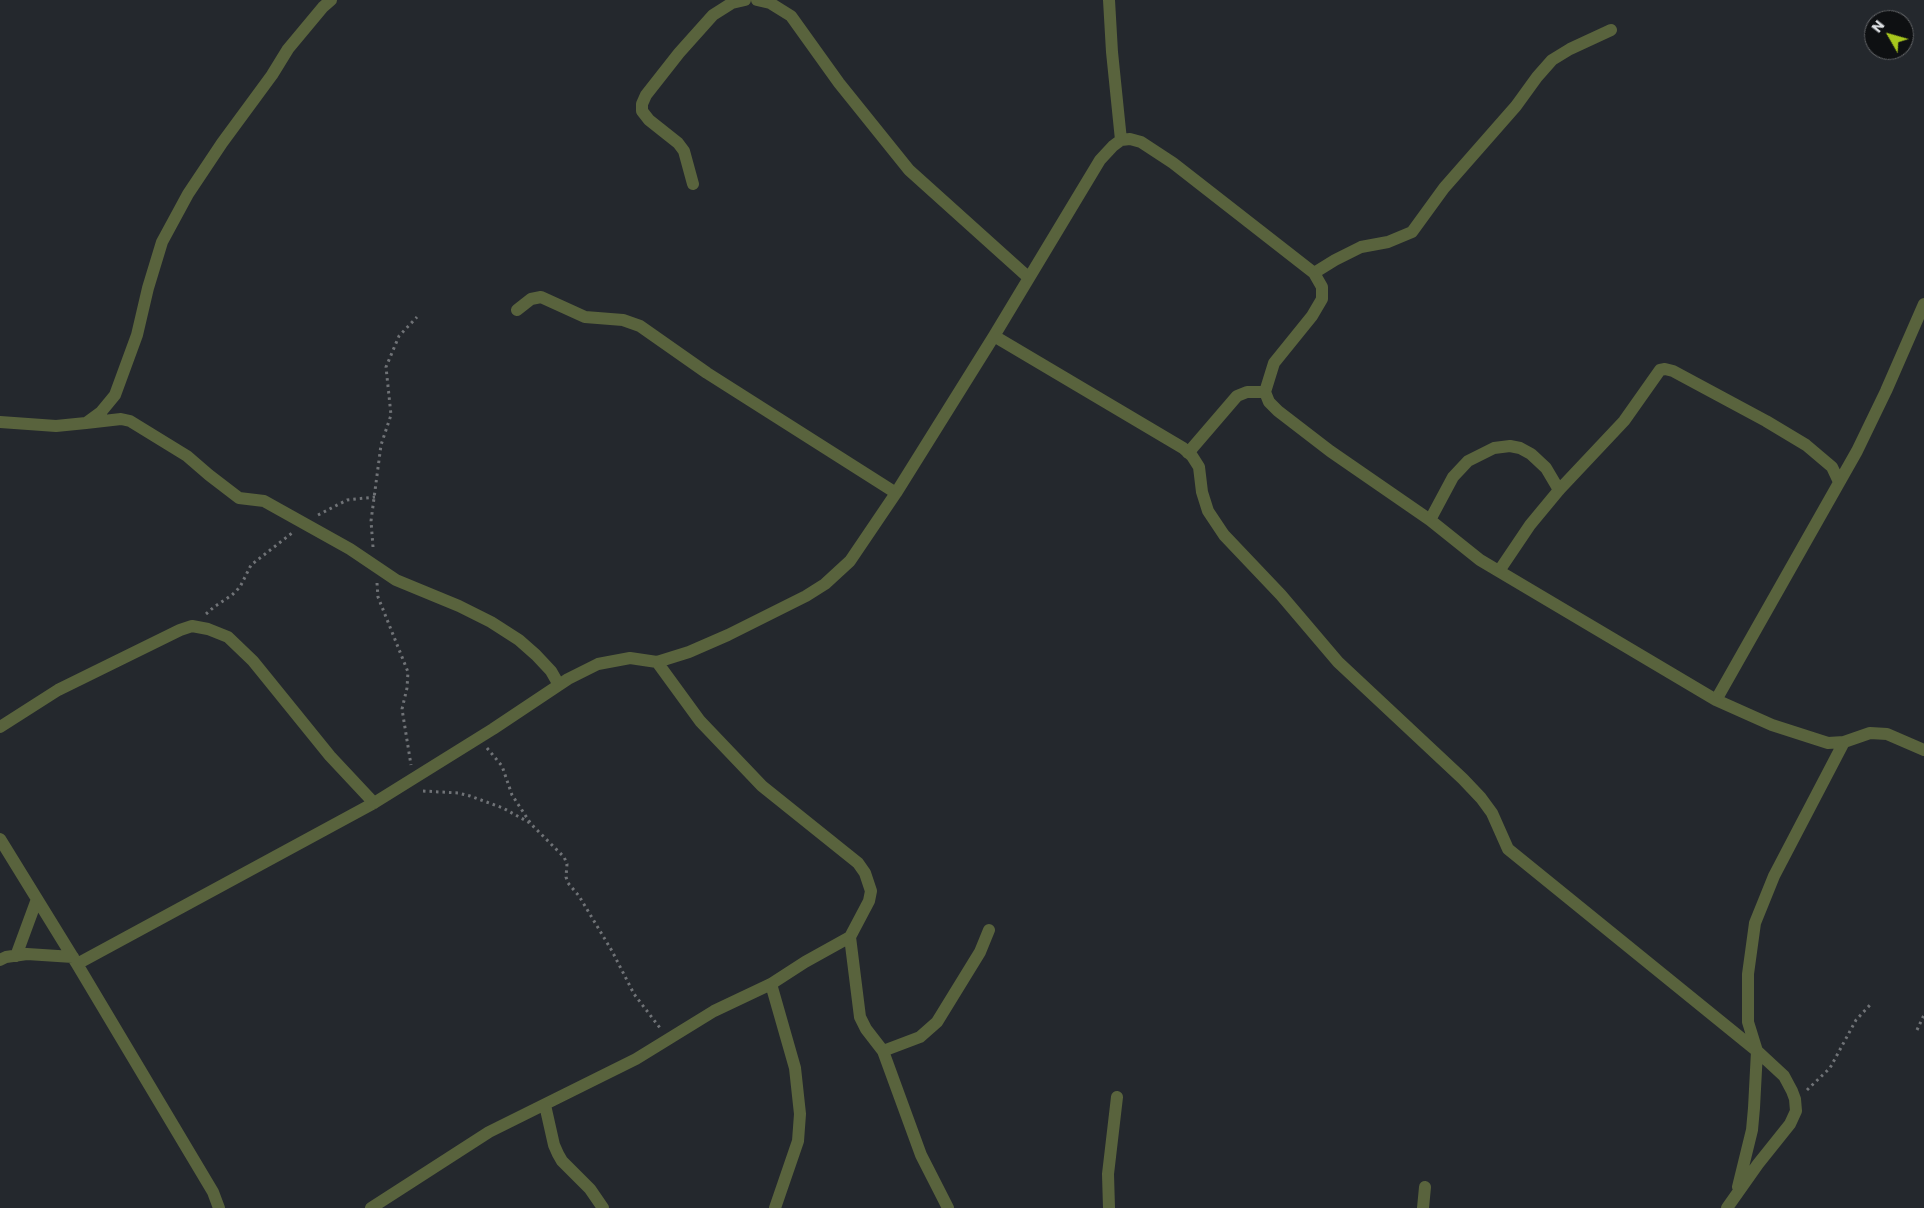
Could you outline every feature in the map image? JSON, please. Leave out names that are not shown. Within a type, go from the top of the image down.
[{"type":"street","points":[[86,423],[115,396],[137,335],[148,288],[162,242],[188,194],[222,143],[272,75],[288,49],[331,0]]},
{"type":"street","points":[[694,184],[684,151],[678,143],[649,120],[642,112],[642,104],[646,95],[678,53],[713,15],[719,4],[745,0]]},
{"type":"street","points":[[757,0],[770,3],[791,16],[838,83],[909,170],[1029,278]]},
{"type":"street","points":[[1109,0],[1121,140]]},
{"type":"street","points":[[1314,274],[1360,247],[1388,242],[1412,232],[1444,188],[1516,106],[1552,60],[1570,49],[1611,30]]},
{"type":"street","points":[[0,960],[27,954],[75,960],[374,803],[479,738],[559,685],[598,664],[630,658],[656,662],[689,652],[806,596],[825,584],[850,561],[896,493],[994,336],[1100,160],[1121,140],[1130,139],[1141,142],[1173,162],[1284,248],[1314,274],[1322,286],[1322,299],[1312,316],[1274,362],[1265,392],[1269,402],[1278,411],[1330,451],[1430,520],[1480,560],[1716,700],[1772,725],[1815,740],[1828,743],[1844,742],[1870,733],[1887,734],[1924,750]]},
{"type":"street","points":[[517,310],[531,299],[541,297],[585,317],[623,320],[640,326],[707,373],[896,493]]},
{"type":"street","points":[[1716,700],[1857,451],[1886,391],[1924,304]]},
{"type":"street","points":[[994,336],[1184,448],[1199,467],[1202,492],[1208,511],[1224,535],[1281,594],[1338,662],[1481,798],[1492,813],[1508,850],[1784,1076],[1792,1091],[1796,1111],[1790,1124],[1736,1193],[1727,1208]]},
{"type":"street","points":[[1499,572],[1530,524],[1624,421],[1657,372],[1665,369],[1673,371],[1749,412],[1806,446],[1832,467],[1839,482]]},
{"type":"street","points":[[1188,453],[1237,396],[1247,392],[1265,392]]},
{"type":"street","points":[[0,422],[56,426],[120,419],[130,421],[187,456],[209,476],[240,498],[264,501],[350,549],[396,580],[491,622],[519,640],[536,654],[551,671],[559,685]]},
{"type":"street","points":[[1430,520],[1453,477],[1468,461],[1494,448],[1510,446],[1520,448],[1531,454],[1546,468],[1559,490]]},
{"type":"street","points":[[0,728],[58,690],[180,630],[192,626],[208,629],[228,637],[253,661],[330,756],[374,803]]},
{"type":"street","points":[[371,1208],[489,1132],[636,1059],[714,1011],[771,984],[813,957],[850,937],[869,901],[871,891],[865,873],[858,863],[762,786],[700,721],[656,662]]},
{"type":"street","points":[[1736,1193],[1752,1130],[1757,1052],[1748,1022],[1748,974],[1755,924],[1774,876],[1844,742]]},
{"type":"street","points":[[0,839],[75,960],[213,1192],[220,1208]]},
{"type":"street","points":[[16,956],[37,899]]},
{"type":"street","points":[[883,1051],[920,1037],[937,1022],[980,952],[989,930]]},
{"type":"street","points":[[850,937],[862,1022],[883,1051],[921,1156],[948,1208]]},
{"type":"street","points":[[771,984],[795,1068],[800,1114],[798,1141],[775,1208]]},
{"type":"street","points":[[1110,1208],[1108,1174],[1117,1097]]},
{"type":"street","points":[[545,1105],[554,1146],[558,1154],[562,1161],[590,1188],[603,1208]]},
{"type":"street","points":[[1424,1208],[1425,1187]]},
{"type":"path","points":[[412,778],[402,709],[407,688],[408,672],[378,597],[371,521],[382,445],[391,416],[386,367],[399,336],[417,317]]},
{"type":"path","points":[[192,626],[214,606],[232,595],[240,587],[251,564],[320,513],[347,500],[375,497]]},
{"type":"path","points":[[479,738],[502,766],[512,795],[531,824],[564,857],[567,864],[566,877],[568,883],[579,896],[612,951],[630,987],[668,1040]]},
{"type":"path","points":[[397,789],[458,793],[470,796],[503,808],[531,824]]},
{"type":"path","points":[[1795,1100],[1830,1068],[1856,1020],[1870,1005]]},
{"type":"path","points":[[1917,1030],[1924,1015]]}]
